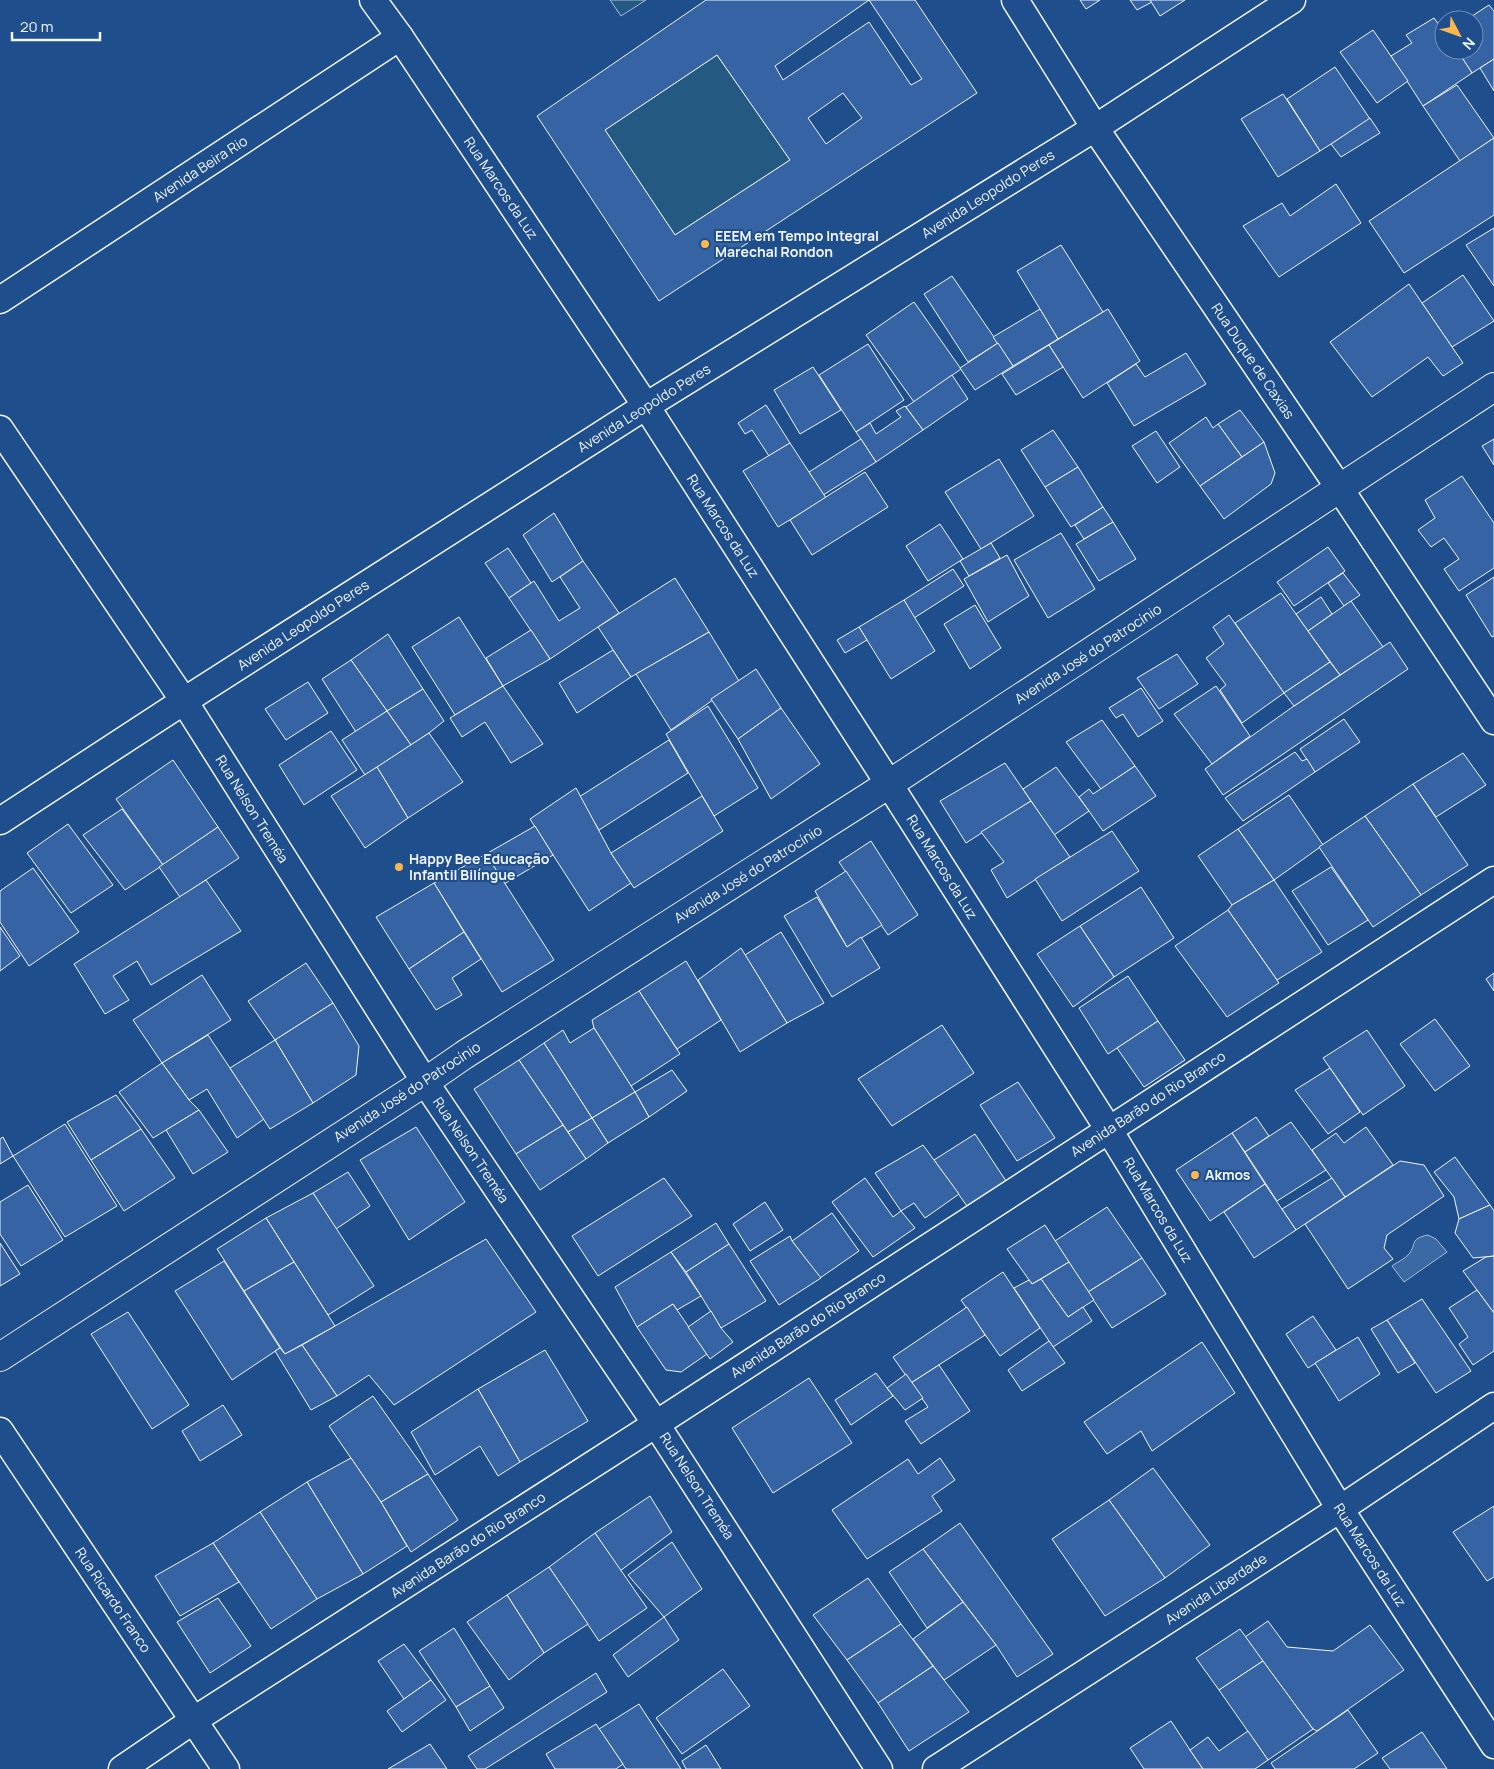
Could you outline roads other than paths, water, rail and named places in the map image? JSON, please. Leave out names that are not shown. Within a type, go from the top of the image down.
[{"type":"street","name":"Rua Marcos da Luz","points":[[373,0],[400,37],[646,406],[889,784],[1109,1130],[1340,1509],[1494,1745]]},
{"type":"street","name":"Rua Duque de Caxias","points":[[1015,0],[1095,128],[1340,489],[1494,721]]},
{"type":"street","name":"Avenida Leopoldo Peres","points":[[0,821],[184,701],[646,406],[1095,128],[1292,0]]},
{"type":"street","name":"Avenida Beira Rio","points":[[0,300],[400,37]]},
{"type":"street","name":"Avenida José do Patrocínio","points":[[0,1357],[425,1082],[464,1054],[889,784],[1494,387]]},
{"type":"street","name":"Rua Nelson Treméa","points":[[0,429],[184,701],[425,1082],[656,1424],[879,1769]]},
{"type":"street","name":"Avenida Barão do Rio Branco","points":[[122,1769],[194,1720],[656,1424],[1494,880]]},
{"type":"street","name":"Avenida Liberdade","points":[[936,1769],[1340,1509],[1494,1406]]},
{"type":"street","name":"Rua Ricardo Franco","points":[[0,1431],[226,1769]]},
{"type":"place","name":"EEEM em Tempo Integral Marechal Rondon","points":[[705,244]]},
{"type":"place","name":"Happy Bee Educação Infantil Bilíngue","points":[[399,867]]},
{"type":"place","name":"Akmos","points":[[1195,1175]]}]
